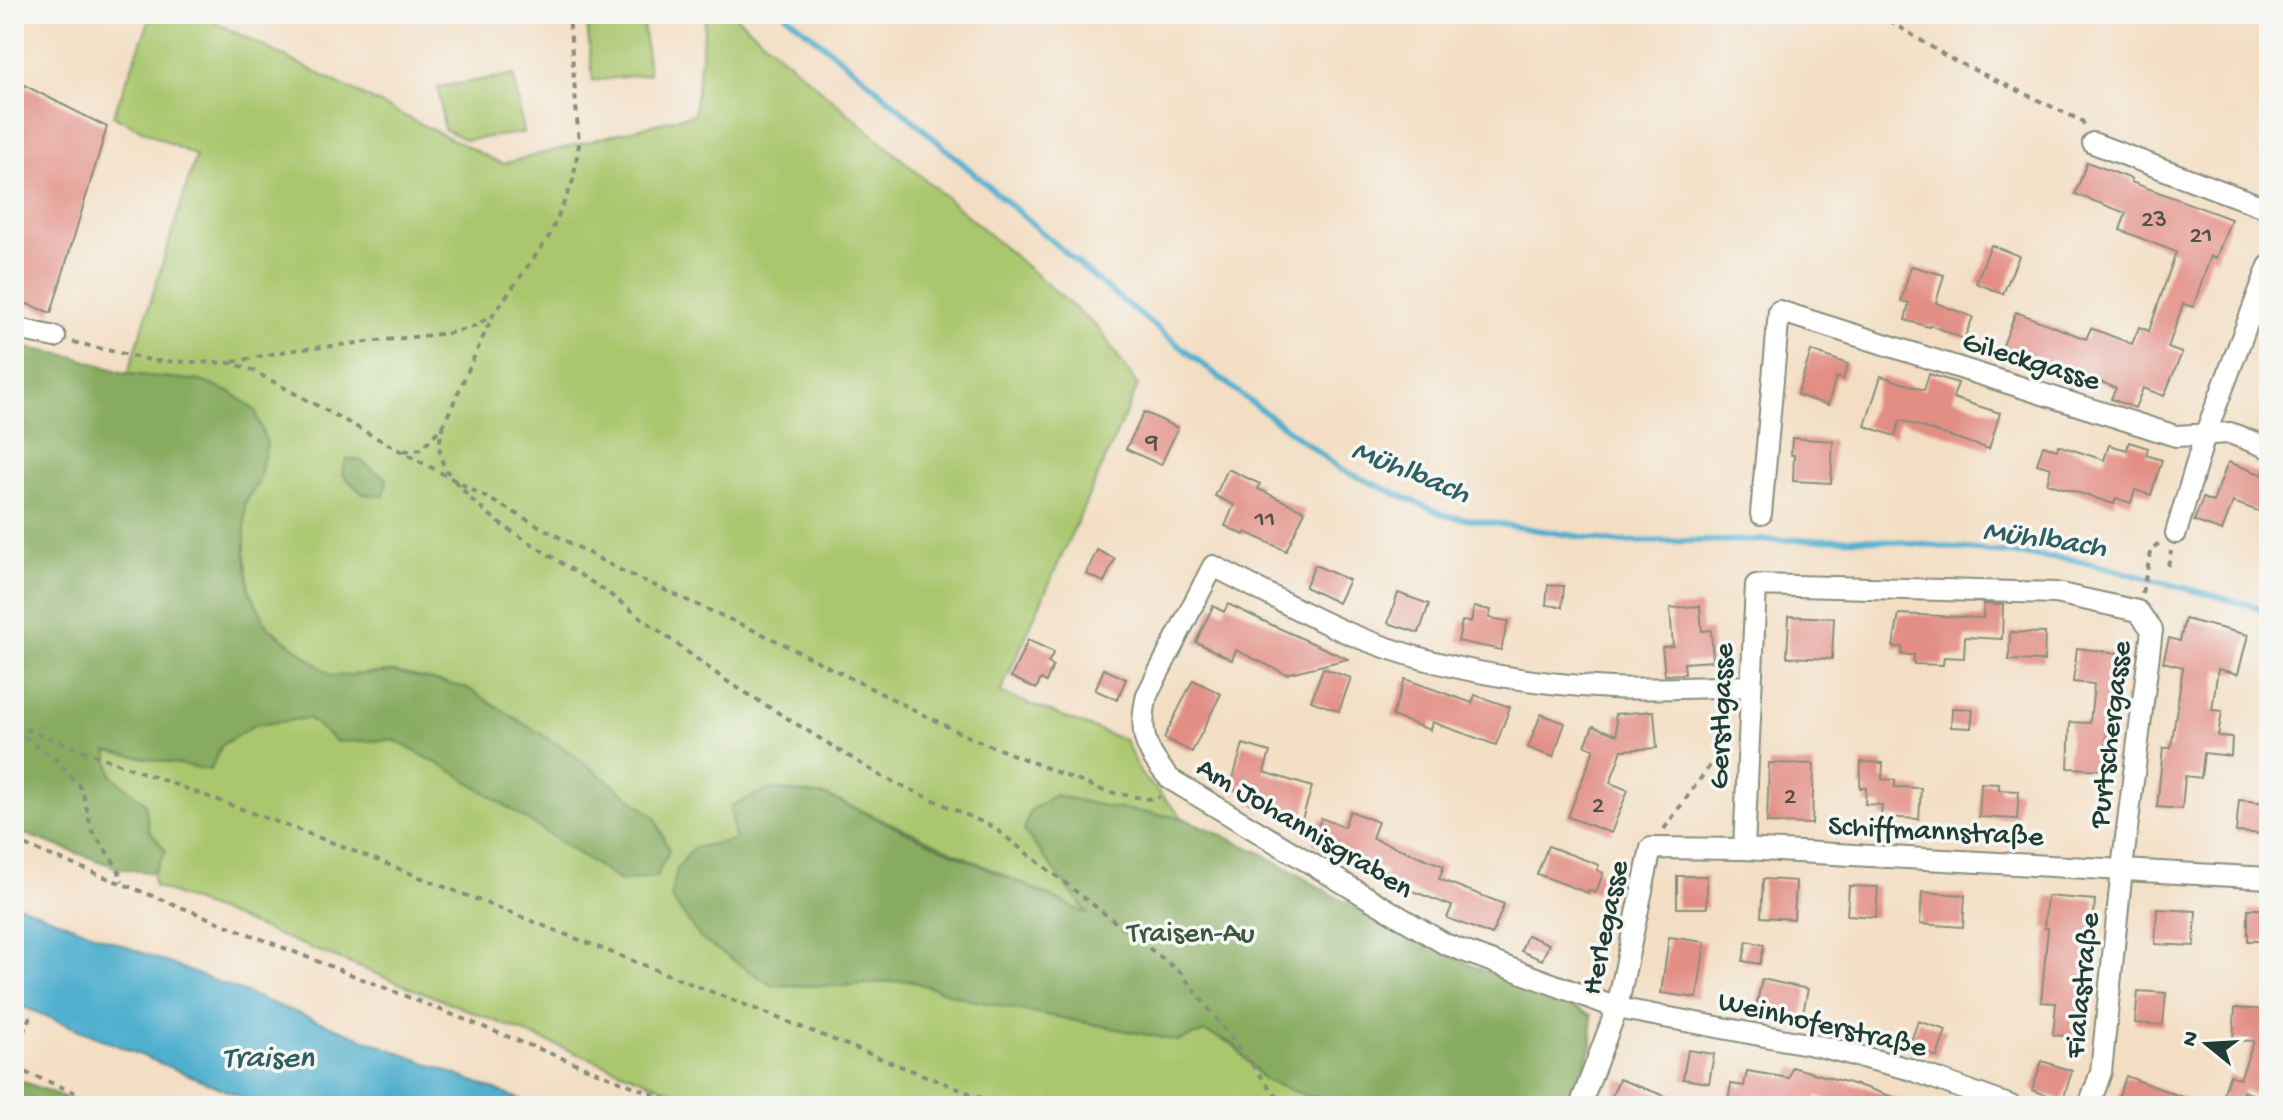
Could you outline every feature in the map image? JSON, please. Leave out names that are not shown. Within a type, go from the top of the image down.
[{"type":"street","points":[[2093,143],[2269,209]]},
{"type":"street","points":[[2176,533],[2205,435],[2269,266]]},
{"type":"street","name":"Gileckgasse","points":[[1761,514],[1779,311],[2176,436],[2230,433],[2269,448]]},
{"type":"street","points":[[14,328],[55,337]]},
{"type":"street","name":"Am Johannisgraben","points":[[1617,1008],[1445,944],[1189,793],[1170,779],[1149,752],[1141,718],[1147,695],[1213,566],[1343,631],[1476,673],[1612,688],[1750,686]]},
{"type":"street","name":"Purtschergasse","points":[[1756,585],[2056,593],[2138,611],[2152,630],[2122,869]]},
{"type":"street","name":"Gerstlgasse","points":[[1744,849],[1756,585]]},
{"type":"street","name":"Herlegasse","points":[[1580,1106],[1617,1008],[1651,848],[1744,849]]},
{"type":"street","name":"Schiffmannstraße","points":[[1744,849],[2269,878]]},
{"type":"street","name":"Fialastraße","points":[[2089,1106],[2101,1072],[2122,869]]},
{"type":"street","name":"Weinhoferstraße","points":[[1617,1008],[1823,1047],[1909,1069],[2011,1106]]},
{"type":"path","points":[[402,451],[422,449],[434,439],[444,424],[493,315],[550,235],[573,181],[579,144],[569,14]]},
{"type":"path","points":[[1879,14],[1949,58],[2082,121],[2093,143]]},
{"type":"path","points":[[55,337],[154,361],[230,363],[286,351],[449,333],[473,327],[493,315]]},
{"type":"path","points":[[230,363],[248,368],[618,569],[771,638],[964,735],[1104,791],[1147,799],[1189,793]]},
{"type":"path","points":[[444,424],[439,449],[444,467],[474,502],[502,525],[604,590],[725,680],[881,776],[993,827],[1181,973],[1284,1106]]},
{"type":"path","points":[[2138,611],[2152,548]]},
{"type":"path","points":[[1651,848],[1749,710]]},
{"type":"path","points":[[14,728],[58,761],[82,789],[92,831],[118,868],[122,883]]},
{"type":"path","points":[[14,728],[328,841],[1002,1106]]},
{"type":"path","points":[[14,841],[683,1106]]},
{"type":"path","points":[[14,1055],[30,1016]]},
{"type":"path","points":[[14,1068],[109,1106]]},
{"type":"green space","points":[[152,14],[198,14],[502,164],[694,114],[706,14],[733,14],[1099,329],[1138,386],[1000,693],[1125,740],[1141,774],[1183,818],[1054,795],[1024,831],[1090,915],[827,796],[769,789],[771,985],[842,986],[908,980],[971,1000],[1177,1041],[1204,1031],[1233,1044],[1264,1080],[1309,1097],[1427,1103],[1430,1106],[710,1106],[154,886],[153,873],[166,851],[149,830],[145,803],[112,776],[107,751],[128,754],[222,745],[254,725],[308,718],[337,741],[394,740],[454,772],[655,818],[569,752],[467,688],[394,672],[332,676],[267,626],[249,589],[245,553],[245,503],[258,483],[201,381],[128,374],[196,156],[113,116]]},
{"type":"green space","points":[[586,14],[642,14],[649,74],[593,81]]},
{"type":"green space","points":[[514,75],[523,133],[466,140],[444,129],[438,87]]},
{"type":"green space","points":[[14,346],[72,356],[128,374],[201,381],[232,393],[255,410],[267,444],[258,483],[245,503],[245,553],[249,589],[267,626],[332,676],[394,672],[467,688],[570,752],[655,817],[669,851],[656,877],[620,881],[454,772],[394,740],[337,742],[308,718],[254,725],[222,745],[210,770],[107,751],[112,776],[145,803],[149,830],[166,851],[153,873],[118,868],[14,830]]},
{"type":"green space","points":[[347,459],[359,460],[387,479],[384,496],[363,494],[342,474]]},
{"type":"green space","name":"Traisen-Au","points":[[769,789],[827,796],[1088,914],[1024,831],[1030,811],[1054,795],[1183,818],[1261,853],[1372,918],[1475,967],[1591,1015],[1592,1046],[1571,1106],[1430,1106],[1427,1103],[1309,1097],[1264,1080],[1233,1044],[1205,1032],[1178,1041],[971,1000],[908,980],[842,986],[771,985],[701,939],[671,898],[677,869],[693,848],[734,840],[731,806]]},
{"type":"green space","points":[[14,1078],[79,1103],[76,1106],[14,1106]]},
{"type":"water","name":"Traisen","points":[[14,903],[537,1106],[264,1106],[14,1003]]},
{"type":"building","points":[[14,80],[107,127],[51,313],[14,299]]},
{"type":"building","points":[[2087,162],[2132,179],[2131,182],[2231,219],[2216,258],[2211,256],[2193,307],[2183,304],[2168,348],[2182,353],[2164,396],[2143,388],[2135,408],[2111,399],[2116,388],[2048,361],[2046,365],[2002,348],[2016,312],[2086,339],[2091,328],[2132,344],[2139,327],[2149,331],[2176,252],[2120,230],[2126,213],[2075,194]]},
{"type":"building","points":[[1991,245],[2019,256],[2003,294],[1976,283]]},
{"type":"building","points":[[1911,266],[1944,275],[1936,303],[1973,317],[1964,339],[1930,325],[1905,320],[1909,303],[1901,301]]},
{"type":"building","points":[[1811,351],[1848,364],[1843,379],[1836,377],[1828,405],[1797,395]]},
{"type":"building","points":[[1929,374],[1958,383],[1953,398],[2000,413],[1989,449],[1900,420],[1895,436],[1865,426],[1881,376],[1924,390]]},
{"type":"building","points":[[1144,412],[1178,428],[1161,465],[1126,449]]},
{"type":"building","points":[[1792,438],[1833,441],[1831,483],[1793,481]]},
{"type":"building","points":[[2129,442],[2148,448],[2146,455],[2162,460],[2151,495],[2135,490],[2131,503],[2116,498],[2114,504],[2047,483],[2051,468],[2037,464],[2043,445],[2057,450],[2058,445],[2104,460],[2109,445],[2127,450]]},
{"type":"building","points":[[2228,462],[2269,477],[2269,489],[2261,512],[2233,502],[2222,531],[2194,521],[2203,498],[2213,502]]},
{"type":"building","points":[[1228,469],[1260,484],[1258,489],[1305,511],[1286,551],[1246,532],[1244,535],[1225,526],[1234,505],[1215,496]]},
{"type":"building","points":[[1097,550],[1115,559],[1104,582],[1086,574]]},
{"type":"building","points":[[1315,565],[1349,580],[1338,603],[1305,587]]},
{"type":"building","points":[[1548,585],[1564,586],[1562,607],[1546,605]]},
{"type":"building","points":[[1398,593],[1429,604],[1419,633],[1388,623]]},
{"type":"building","points":[[1228,604],[1348,659],[1286,674],[1236,650],[1232,660],[1196,642],[1213,606],[1224,612]]},
{"type":"building","points":[[1984,604],[2003,605],[2002,639],[1965,637],[1964,658],[1944,657],[1943,665],[1914,664],[1914,655],[1902,655],[1902,647],[1893,647],[1899,614],[1983,618]]},
{"type":"building","points":[[1700,606],[1702,631],[1711,630],[1713,661],[1684,663],[1685,674],[1665,675],[1662,647],[1673,646],[1670,608]]},
{"type":"building","points":[[1474,607],[1491,610],[1489,618],[1508,621],[1501,650],[1458,641],[1462,621],[1471,622]]},
{"type":"building","points":[[1789,616],[1834,618],[1832,659],[1787,657]]},
{"type":"building","points":[[2185,619],[2248,635],[2238,674],[2218,669],[2212,710],[2222,711],[2218,736],[2232,737],[2231,756],[2204,753],[2201,778],[2185,776],[2182,809],[2157,807],[2163,748],[2171,748],[2183,667],[2163,662],[2169,638],[2180,641]]},
{"type":"building","points":[[2010,632],[2045,633],[2044,661],[2009,660]]},
{"type":"building","points":[[1028,640],[1054,652],[1048,663],[1053,666],[1046,682],[1041,679],[1036,689],[1011,677]]},
{"type":"building","points":[[2077,648],[2118,653],[2111,714],[2108,714],[2105,770],[2068,768],[2070,722],[2090,723],[2094,684],[2073,682]]},
{"type":"building","points":[[1323,668],[1351,678],[1339,711],[1311,701]]},
{"type":"building","points":[[1104,669],[1126,679],[1117,700],[1095,690]]},
{"type":"building","points":[[1405,679],[1472,703],[1475,695],[1510,707],[1496,745],[1432,722],[1430,730],[1392,716]]},
{"type":"building","points":[[1193,680],[1221,694],[1192,752],[1164,738]]},
{"type":"building","points":[[1952,708],[1973,709],[1971,728],[1951,727]]},
{"type":"building","points":[[1654,711],[1657,748],[1622,750],[1610,783],[1628,790],[1611,833],[1568,817],[1594,749],[1585,746],[1593,726],[1617,735],[1615,714]]},
{"type":"building","points":[[1541,714],[1565,723],[1553,757],[1528,748]]},
{"type":"building","points":[[1243,744],[1270,752],[1264,772],[1312,787],[1302,819],[1249,803],[1252,795],[1230,788]]},
{"type":"building","points":[[1861,762],[1883,763],[1882,779],[1895,780],[1895,787],[1921,788],[1919,819],[1881,817],[1882,805],[1865,804],[1866,788],[1860,788]]},
{"type":"building","points":[[1769,763],[1814,764],[1812,824],[1767,823]]},
{"type":"building","points":[[1981,783],[1999,784],[1999,790],[2019,791],[2017,819],[1979,817]]},
{"type":"building","points":[[2239,800],[2268,803],[2265,834],[2236,832]]},
{"type":"building","points":[[1350,811],[1378,822],[1372,838],[1444,866],[1439,879],[1504,904],[1492,935],[1447,918],[1452,906],[1383,880],[1387,871],[1312,843],[1321,818],[1344,827]]},
{"type":"building","points":[[1548,846],[1599,865],[1597,870],[1603,873],[1596,893],[1589,890],[1588,893],[1537,874]]},
{"type":"building","points":[[1677,876],[1707,876],[1707,908],[1677,908]]},
{"type":"building","points":[[1763,879],[1796,881],[1794,919],[1761,917]]},
{"type":"building","points":[[1849,886],[1878,887],[1876,917],[1847,915]]},
{"type":"building","points":[[1922,892],[1965,895],[1963,927],[1920,924]]},
{"type":"building","points":[[2047,896],[2095,900],[2089,978],[2084,978],[2079,1037],[2053,1035],[2056,1003],[2041,1002],[2048,928],[2044,928]]},
{"type":"building","points":[[2157,909],[2196,911],[2194,946],[2155,944]]},
{"type":"building","points":[[2248,909],[2269,909],[2269,941],[2248,941]]},
{"type":"building","points":[[1527,935],[1549,944],[1542,960],[1521,951]]},
{"type":"building","points":[[1669,937],[1705,942],[1697,998],[1661,993]]},
{"type":"building","points":[[1747,941],[1764,945],[1760,964],[1743,961]]},
{"type":"building","points":[[1762,979],[1808,989],[1802,1017],[1756,1007]]},
{"type":"building","points":[[2138,991],[2166,993],[2163,1025],[2135,1023]]},
{"type":"building","points":[[2267,1004],[2269,1090],[2261,1086],[2257,1096],[2243,1091],[2238,1106],[2221,1100],[2230,1075],[2240,1079],[2254,1041],[2233,1040],[2235,1008],[2265,1010]]},
{"type":"building","points":[[1918,1021],[1946,1030],[1937,1057],[1909,1047]]},
{"type":"building","points":[[1688,1050],[1714,1054],[1709,1083],[1683,1079]]},
{"type":"building","points":[[2042,1061],[2072,1071],[2063,1100],[2032,1090]]},
{"type":"building","points":[[1792,1067],[1910,1103],[1909,1106],[1849,1106],[1817,1096],[1814,1106],[1727,1106],[1731,1084],[1744,1086],[1747,1071],[1789,1078]]},
{"type":"building","points":[[2126,1076],[2201,1104],[2201,1106],[2115,1106]]},
{"type":"building","points":[[1619,1079],[1687,1104],[1608,1106]]},
{"type":"waterway","name":"Mühlbach","points":[[785,14],[861,75],[1099,282],[1243,396],[1342,470],[1447,516],[1614,542],[1867,539],[2076,560],[2269,610]]}]
